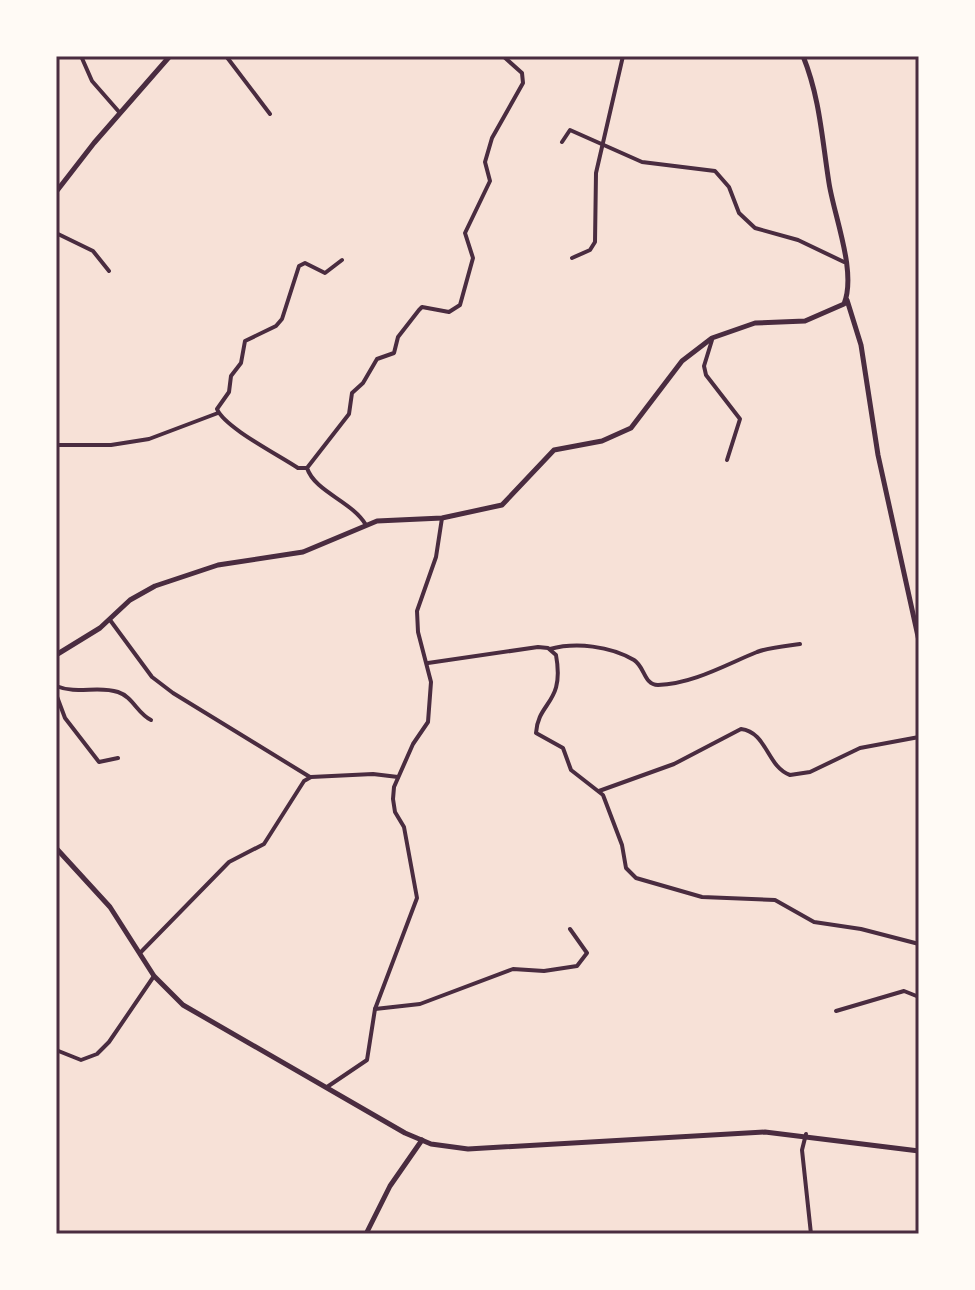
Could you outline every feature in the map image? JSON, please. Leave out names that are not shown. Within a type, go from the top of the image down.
[{"type":"street","points":[[81,56],[92,81],[120,113]]},
{"type":"street","points":[[56,192],[170,56]]},
{"type":"street","points":[[226,56],[270,114]]},
{"type":"street","points":[[307,468],[349,414],[352,393],[363,383],[377,359],[394,353],[398,337],[419,310],[422,307],[449,312],[460,305],[473,258],[465,233],[490,181],[485,162],[492,138],[523,83],[522,73],[503,56]]},
{"type":"street","points":[[572,258],[590,250],[595,242],[596,173],[623,56]]},
{"type":"street","points":[[803,56],[819,103],[829,186],[844,262],[846,299],[861,345],[878,455],[919,641]]},
{"type":"street","points":[[562,142],[570,130],[642,162],[715,171],[729,187],[739,213],[755,228],[798,240],[844,262]]},
{"type":"street","points":[[56,233],[93,251],[109,271]]},
{"type":"street","points":[[218,413],[218,406],[229,392],[231,376],[241,363],[245,341],[279,324],[288,306],[299,266],[305,263],[325,273],[342,260]]},
{"type":"street","points":[[56,655],[110,620],[144,590],[218,565],[303,552],[366,525],[394,519],[442,518],[502,505],[554,450],[602,441],[631,428],[650,408],[682,361],[712,338],[755,323],[805,321],[835,309],[846,299]]},
{"type":"street","points":[[712,338],[704,366],[706,375],[740,419],[727,460]]},
{"type":"street","points":[[218,413],[298,468],[307,468]]},
{"type":"street","points":[[56,445],[111,445],[149,439],[218,413]]},
{"type":"street","points":[[307,468],[323,488],[354,507],[366,525]]},
{"type":"street","points":[[327,1087],[367,1060],[375,1009],[417,898],[404,827],[395,812],[394,787],[413,744],[428,722],[431,682],[418,632],[417,611],[436,557],[442,518]]},
{"type":"street","points":[[110,620],[152,677],[311,777],[373,774],[398,777]]},
{"type":"street","points":[[428,663],[579,645],[633,660],[648,681],[661,685],[716,672],[769,648],[800,644]]},
{"type":"street","points":[[550,649],[556,655],[559,682],[556,696],[540,718],[536,733],[563,748],[571,770],[599,791],[622,845],[626,868],[636,878],[702,897],[775,900],[814,922],[861,929],[919,944]]},
{"type":"street","points":[[56,686],[70,692],[99,690],[123,693],[151,720]]},
{"type":"street","points":[[56,694],[65,718],[92,755],[99,762],[118,758]]},
{"type":"street","points":[[599,791],[674,764],[741,729],[757,735],[777,766],[790,775],[810,772],[860,748],[919,737]]},
{"type":"street","points":[[140,953],[229,862],[264,844],[293,793],[311,777]]},
{"type":"street","points":[[56,848],[110,907],[154,976],[183,1005],[422,1140],[468,1149],[622,1142],[729,1132],[806,1134],[919,1151]]},
{"type":"street","points":[[375,1009],[420,1004],[513,969],[544,971],[577,966],[587,953],[570,929]]},
{"type":"street","points":[[56,1050],[81,1060],[97,1054],[154,976]]},
{"type":"street","points":[[836,1011],[904,991],[919,997]]},
{"type":"street","points":[[806,1134],[802,1150],[811,1234]]},
{"type":"street","points":[[366,1234],[390,1186],[422,1140]]}]
